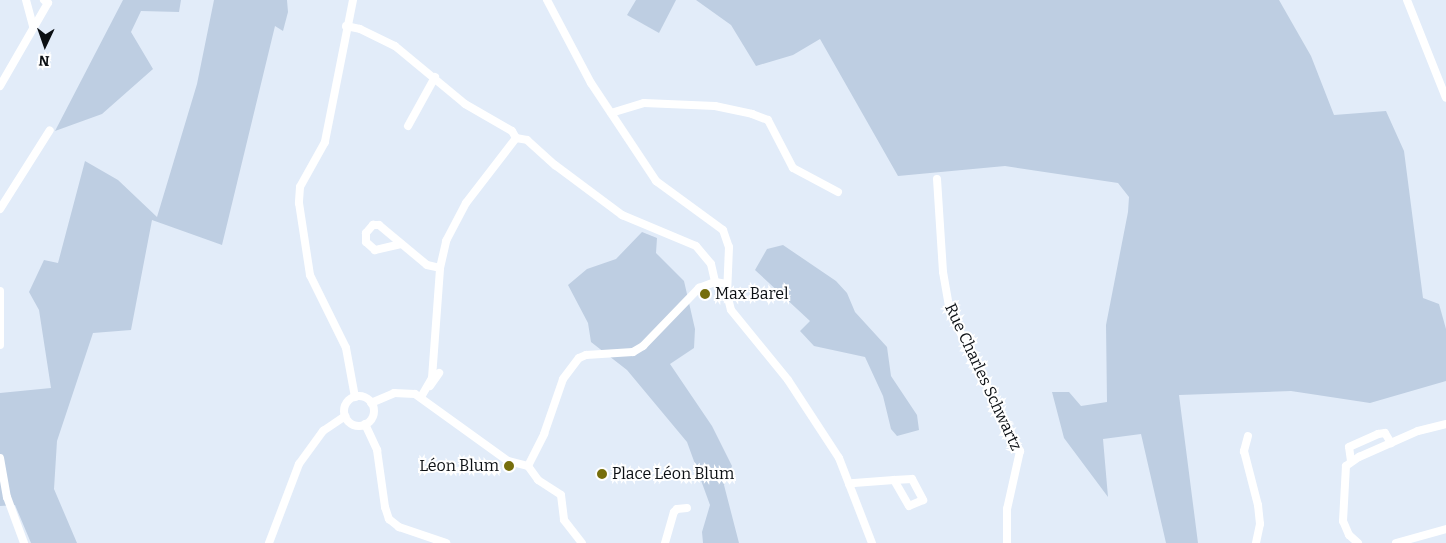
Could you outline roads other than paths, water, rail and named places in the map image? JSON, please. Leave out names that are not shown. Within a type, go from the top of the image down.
[{"type":"street","points":[[26,0],[34,26]]},
{"type":"street","points":[[0,86],[48,3],[44,0]]},
{"type":"street","points":[[353,0],[346,26],[325,142],[300,187],[299,203],[310,275],[346,348],[355,397]]},
{"type":"street","points":[[547,0],[591,83],[656,181],[723,230],[729,247],[727,284],[729,303],[735,318],[788,380],[839,458],[872,543]]},
{"type":"street","points":[[1407,0],[1446,98]]},
{"type":"street","points":[[346,26],[360,29],[395,46],[435,77],[465,104],[512,131],[516,138],[527,140],[555,166],[622,215],[696,246],[712,264],[715,282]]},
{"type":"street","points":[[408,126],[435,77]]},
{"type":"street","points":[[611,113],[644,103],[715,106],[760,117],[768,120],[793,168],[838,192]]},
{"type":"street","points":[[0,209],[50,130]]},
{"type":"street","points":[[428,388],[432,378],[442,252],[459,215],[516,138]]},
{"type":"street","name":"Rue Charles Schwartz","points":[[937,179],[943,272],[950,312],[1020,451],[1008,509],[1007,543]]},
{"type":"street","points":[[401,244],[375,250],[366,242],[366,233],[376,224],[401,244],[427,265],[440,268]]},
{"type":"street","points":[[528,466],[544,434],[563,379],[575,362],[586,355],[625,354],[638,349],[700,288],[715,282],[727,284]]},
{"type":"street","points":[[0,291],[0,345]]},
{"type":"street","points":[[421,397],[436,381],[439,373]]},
{"type":"street","points":[[371,403],[401,391],[421,397],[508,461],[528,466],[538,480],[560,495],[564,520],[582,543]]},
{"type":"street","points":[[355,397],[366,398],[371,403],[373,415],[365,424],[351,424],[345,416],[345,406],[355,397]]},
{"type":"street","points":[[269,543],[299,464],[323,431],[345,416]]},
{"type":"street","points":[[365,424],[377,450],[384,507],[389,519],[399,528],[446,543]]},
{"type":"street","points":[[1351,461],[1391,443],[1446,424]]},
{"type":"street","points":[[1358,543],[1349,535],[1343,521],[1345,472],[1351,461],[1349,447],[1378,434],[1385,434],[1391,443]]},
{"type":"street","points":[[1248,436],[1244,451],[1258,505],[1260,524],[1256,543]]},
{"type":"street","points":[[0,458],[7,497],[24,543]]},
{"type":"street","points":[[849,484],[894,480]]},
{"type":"street","points":[[665,543],[674,512],[677,509],[687,508]]},
{"type":"street","points":[[1396,543],[1446,529]]},
{"type":"place","name":"Max Barel","points":[[705,294]]},
{"type":"place","name":"Léon Blum","points":[[509,466]]},
{"type":"place","name":"Place Léon Blum","points":[[602,474]]}]
